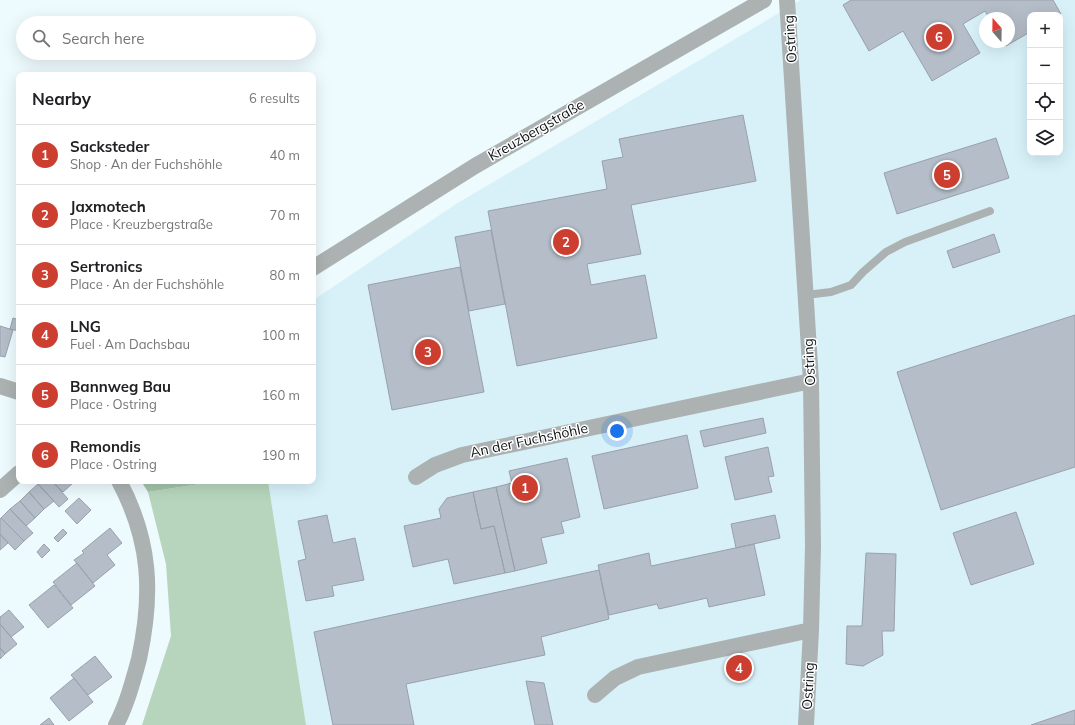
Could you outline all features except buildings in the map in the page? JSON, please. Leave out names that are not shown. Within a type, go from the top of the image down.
[{"type":"street","name":"Kreuzbergstraße","points":[[316,266],[475,166],[764,0]]},
{"type":"street","name":"Ostring","points":[[787,0],[811,381],[813,546],[812,630],[806,725]]},
{"type":"street","name":"An der Fuchshöhle","points":[[416,477],[436,465],[462,455],[811,381]]},
{"type":"street","points":[[0,386],[16,391]]},
{"type":"street","points":[[0,490],[16,476]]},
{"type":"street","points":[[116,725],[133,683],[143,639],[147,613],[148,588],[144,553],[136,518],[120,484]]},
{"type":"street","points":[[595,695],[615,678],[638,667],[812,630]]},
{"type":"lane","points":[[806,295],[831,292],[851,285],[863,272],[886,252],[904,242],[990,211]]},
{"type":"shaded area","points":[[801,0],[1075,0],[1075,725],[306,725],[268,484],[316,484],[316,298],[456,204]]},
{"type":"green space","points":[[143,484],[200,484],[148,492]]},
{"type":"green space","points":[[200,484],[268,484],[306,725],[142,725],[171,636],[166,564],[148,492]]},
{"type":"place","name":"Remondis","points":[[939,37]]},
{"type":"place","name":"Bannweg Bau","points":[[947,175]]},
{"type":"place","name":"Jaxmotech","points":[[566,242]]},
{"type":"place","name":"Sertronics","points":[[428,352]]},
{"type":"place","name":"Sacksteder","points":[[525,488]]},
{"type":"place","name":"LNG","points":[[739,668]]}]
